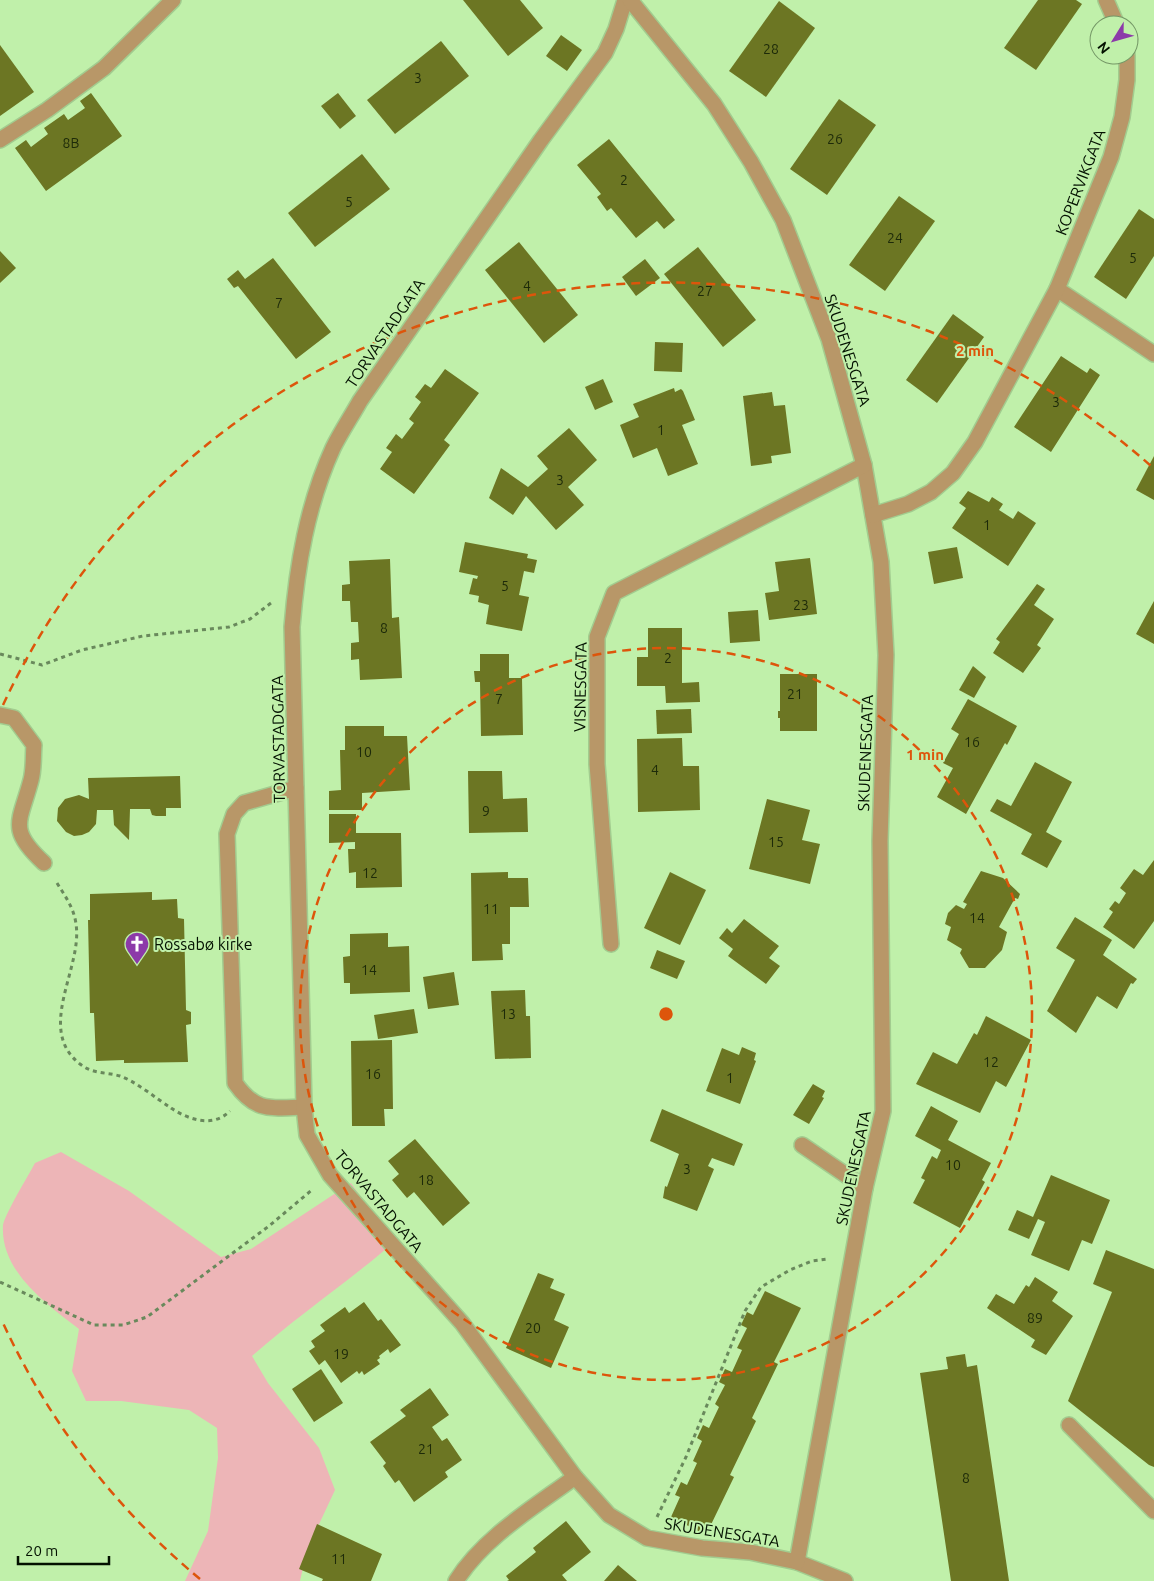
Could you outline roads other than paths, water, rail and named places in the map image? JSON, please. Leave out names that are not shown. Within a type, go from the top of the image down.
[{"type":"street","points":[[0,140],[47,110],[104,68],[173,0]]},
{"type":"street","name":"TORVASTADGATA","points":[[575,1477],[462,1323],[330,1175],[307,1135],[304,1107],[292,628],[296,578],[316,490],[334,447],[360,401],[524,164],[605,52],[616,29],[625,0]]},
{"type":"street","name":"SKUDENESGATA","points":[[630,0],[714,104],[751,162],[783,220],[829,339],[864,466],[881,562],[886,655],[880,841],[883,1111],[865,1188],[797,1562]]},
{"type":"street","points":[[1106,0],[1113,15]]},
{"type":"street","name":"KOPERVIKGATA","points":[[873,515],[908,504],[931,492],[953,472],[975,442],[1056,289],[1111,157],[1122,117],[1127,65]]},
{"type":"street","points":[[1056,289],[1154,354]]},
{"type":"street","name":"VISNESGATA","points":[[611,944],[597,764],[597,637],[614,592],[864,466]]},
{"type":"street","points":[[0,714],[14,718],[34,745],[31,778],[18,820],[27,847],[44,863]]},
{"type":"street","points":[[296,788],[244,804],[234,814],[228,834],[235,1084],[244,1096],[262,1108],[304,1107]]},
{"type":"street","points":[[802,1145],[865,1188]]},
{"type":"street","points":[[1069,1424],[1154,1511]]},
{"type":"street","points":[[456,1581],[466,1565],[480,1550],[516,1520],[575,1477]]},
{"type":"street","name":"SKUDENESGATA","points":[[575,1477],[609,1515],[647,1538],[702,1548],[750,1552],[797,1562],[845,1581]]},
{"type":"place","name":"Rossabø kirke","points":[[137,965]]}]
